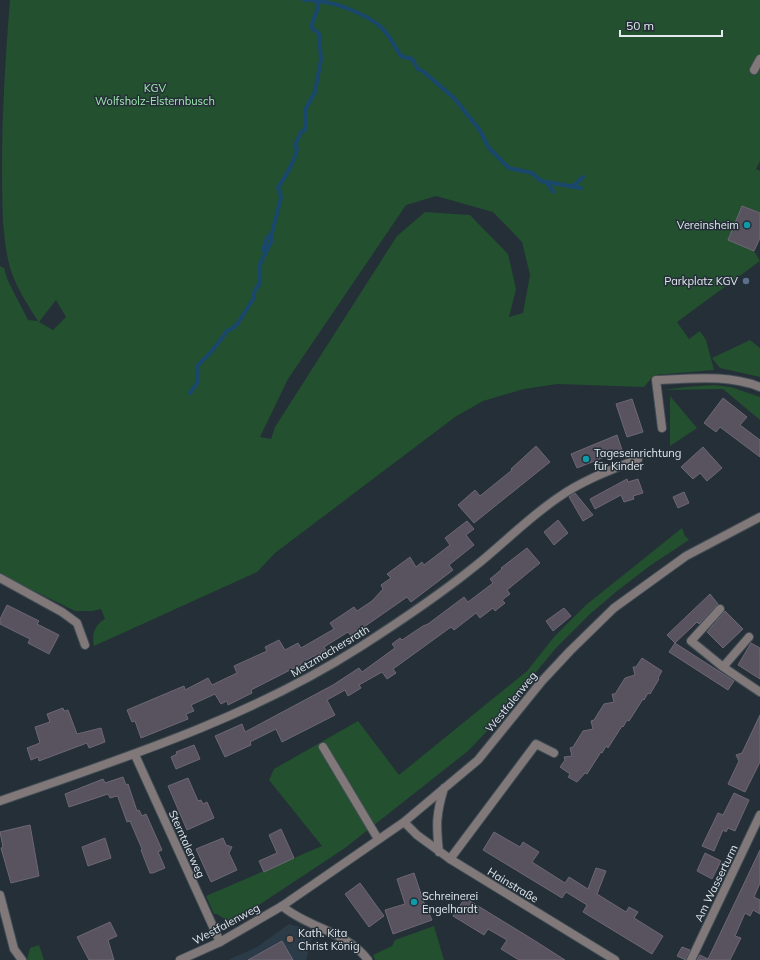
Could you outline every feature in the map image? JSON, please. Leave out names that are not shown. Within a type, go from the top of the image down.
[{"type":"street","points":[[754,70],[760,59]]},
{"type":"street","points":[[662,428],[656,380],[717,378],[736,380],[760,387]]},
{"type":"street","name":"Metzmachersrath","points":[[0,801],[135,755],[197,731],[281,693],[358,648],[425,604],[474,568],[559,497],[593,478],[638,459]]},
{"type":"street","name":"Westfalenweg","points":[[180,960],[220,942],[282,906],[404,822],[478,760],[542,681],[614,608],[686,556],[760,517]]},
{"type":"street","points":[[0,578],[62,612],[77,623],[85,645]]},
{"type":"street","points":[[720,609],[691,641],[723,667],[760,692]]},
{"type":"street","points":[[723,667],[749,638]]},
{"type":"street","points":[[450,859],[536,744],[554,753]]},
{"type":"street","points":[[323,747],[378,839]]},
{"type":"street","name":"Sterntalerweg","points":[[135,755],[220,942]]},
{"type":"street","points":[[439,852],[436,826],[437,812],[444,788]]},
{"type":"street","name":"Am Wasserturm","points":[[691,960],[760,815]]},
{"type":"street","name":"Hainstraße","points":[[404,822],[439,852],[615,960]]},
{"type":"street","points":[[0,895],[2,912],[14,949],[22,960]]},
{"type":"street","points":[[282,906],[292,915],[344,938],[361,951],[368,960]]},
{"type":"shaded area","name":"Kath. Kita Christ König","points":[[289,924],[314,931],[306,960],[228,960],[257,947]]},
{"type":"green space","name":"KGV Wolfsholz-Elsternbusch","points":[[10,0],[760,0],[760,161],[756,169],[760,171],[760,213],[742,206],[728,240],[754,251],[760,261],[677,322],[689,339],[700,331],[706,340],[714,370],[654,375],[644,387],[557,384],[524,389],[483,401],[455,417],[275,553],[257,572],[94,646],[93,638],[96,627],[105,619],[101,609],[92,611],[75,611],[0,574],[0,266],[4,268],[8,281],[28,320],[38,321],[15,282],[6,249],[3,222],[2,139],[4,83]],"holes":[[[436,196],[493,212],[522,242],[530,275],[523,313],[509,317],[516,289],[508,254],[470,215],[425,212],[397,236],[275,427],[271,439],[260,437],[288,379],[406,205]],[[56,300],[66,317],[53,330],[39,322]]]},
{"type":"green space","points":[[750,340],[760,348],[760,377],[720,368],[712,358]]},
{"type":"green space","points":[[714,385],[731,387],[760,397],[760,420],[723,389],[664,390]]},
{"type":"green space","points":[[670,396],[697,428],[670,446]]},
{"type":"green space","points":[[682,528],[685,536],[689,540],[651,565],[589,615],[556,648],[489,729],[468,751],[345,848],[233,922],[214,914],[206,896],[322,846],[269,780],[274,769],[358,721],[399,775],[527,671],[554,637],[586,605]]},
{"type":"green space","points":[[434,926],[444,960],[375,960],[373,955],[392,946],[395,940]]},
{"type":"green space","points":[[39,945],[44,960],[27,960],[30,948]]},
{"type":"building","name":"Vereinsheim","points":[[742,206],[760,213],[760,238],[754,251],[728,240]]},
{"type":"building","points":[[723,398],[747,417],[740,425],[760,440],[760,457],[720,427],[716,432],[704,423]]},
{"type":"building","points":[[632,399],[643,432],[627,437],[616,404]]},
{"type":"building","name":"Tageseinrichtung für Kinder","points":[[617,435],[622,450],[577,468],[571,454]]},
{"type":"building","points":[[536,446],[550,462],[474,523],[458,505],[475,490],[480,496],[512,470],[511,469]]},
{"type":"building","points":[[703,447],[722,468],[707,481],[700,473],[693,479],[681,467]]},
{"type":"building","points":[[627,479],[628,482],[638,479],[643,493],[633,496],[634,499],[624,502],[621,495],[595,509],[590,499]]},
{"type":"building","points":[[684,492],[689,503],[678,508],[673,497]]},
{"type":"building","points":[[575,493],[593,515],[583,521],[569,497]]},
{"type":"building","points":[[558,520],[568,533],[554,545],[544,532]]},
{"type":"building","points":[[467,521],[474,529],[466,535],[474,545],[449,565],[453,570],[411,602],[407,597],[351,636],[348,632],[324,647],[326,650],[321,653],[320,659],[314,656],[301,663],[300,668],[296,667],[251,690],[252,693],[228,705],[227,701],[221,704],[215,694],[191,705],[194,711],[186,714],[188,719],[141,738],[135,721],[132,722],[127,710],[184,686],[185,690],[208,678],[212,685],[237,673],[234,666],[267,651],[265,647],[279,640],[285,650],[298,643],[301,648],[334,629],[330,623],[354,607],[357,611],[372,601],[383,589],[381,585],[391,578],[387,574],[410,557],[416,567],[422,562],[424,565],[450,545],[445,538]]},
{"type":"building","points":[[527,548],[540,563],[507,590],[510,594],[502,600],[505,603],[495,611],[493,608],[480,618],[476,613],[454,630],[451,627],[393,669],[396,673],[387,679],[382,672],[359,685],[361,688],[348,696],[345,690],[327,700],[335,715],[282,742],[276,729],[250,742],[251,745],[225,757],[215,736],[242,724],[245,732],[333,685],[359,668],[362,672],[395,648],[392,644],[400,638],[402,640],[428,624],[464,597],[468,602],[493,583],[490,579],[502,569],[501,568]]},
{"type":"building","points":[[710,594],[718,604],[699,624],[697,622],[675,643],[667,635]]},
{"type":"building","points":[[7,605],[39,621],[37,624],[59,635],[49,654],[28,643],[30,639],[0,624],[0,619]]},
{"type":"building","points":[[564,608],[571,616],[553,631],[546,621]]},
{"type":"building","points":[[725,611],[743,629],[723,648],[707,632]]},
{"type":"building","points":[[675,643],[734,681],[728,690],[669,652]]},
{"type":"building","points":[[751,643],[760,648],[760,679],[738,665]]},
{"type":"building","points":[[642,658],[662,671],[650,694],[648,693],[629,721],[627,720],[623,727],[622,726],[608,748],[606,746],[602,753],[601,752],[587,774],[585,773],[577,782],[568,777],[570,774],[560,767],[565,760],[564,757],[572,756],[570,748],[573,747],[583,731],[593,729],[591,721],[594,720],[604,704],[614,702],[612,694],[615,694],[625,678],[635,675],[633,667],[636,667]]},
{"type":"building","points":[[63,708],[64,711],[68,710],[77,734],[101,728],[105,742],[89,748],[87,743],[39,761],[38,757],[31,760],[27,748],[40,743],[35,727],[50,722],[47,714]]},
{"type":"building","points":[[760,715],[760,762],[745,792],[728,784],[739,761],[736,755],[742,753]]},
{"type":"building","points":[[194,745],[200,759],[176,769],[171,757],[177,754],[176,752]]},
{"type":"building","points":[[123,777],[126,785],[128,784],[137,811],[139,810],[142,816],[146,814],[162,850],[158,852],[165,868],[153,873],[150,873],[130,821],[127,822],[117,796],[110,798],[108,794],[69,807],[65,794],[103,779],[105,783]]},
{"type":"building","points":[[188,778],[198,801],[201,800],[203,804],[207,802],[214,818],[187,830],[168,786]]},
{"type":"building","points":[[734,793],[749,800],[735,831],[728,828],[726,832],[723,830],[714,851],[702,846],[718,813],[723,815]]},
{"type":"building","points":[[30,825],[39,876],[11,883],[1,848],[3,847],[0,832]]},
{"type":"building","points":[[281,829],[294,858],[264,872],[259,861],[277,853],[269,835]]},
{"type":"building","points":[[494,832],[520,847],[523,842],[539,852],[532,862],[565,883],[569,877],[588,889],[596,868],[606,871],[597,894],[626,912],[629,907],[638,912],[634,918],[663,936],[652,954],[583,912],[587,905],[566,892],[562,898],[483,850]]},
{"type":"building","points":[[105,838],[111,858],[88,866],[82,847]]},
{"type":"building","points":[[223,838],[226,845],[232,847],[229,853],[237,870],[211,882],[196,849]]},
{"type":"building","points":[[760,850],[760,883],[754,897],[760,900],[760,914],[753,910],[750,916],[745,913],[735,936],[741,938],[730,960],[697,960],[700,955],[708,959]]},
{"type":"building","points":[[705,853],[721,861],[712,879],[697,871]]},
{"type":"building","name":"Schreinerei Engelhardt","points":[[414,873],[422,897],[421,896],[432,920],[393,934],[385,910],[405,904],[397,879]]},
{"type":"building","points":[[360,883],[384,916],[369,927],[345,894]]},
{"type":"building","points":[[465,898],[565,960],[519,960],[501,949],[507,940],[488,929],[484,935],[453,916]]},
{"type":"building","points":[[110,922],[117,936],[108,940],[114,960],[89,960],[77,937]]},
{"type":"building","points":[[282,941],[293,960],[248,960]]},
{"type":"building","points":[[682,947],[690,950],[686,960],[677,956]]},
{"type":"waterway","points":[[304,0],[312,0]]},
{"type":"waterway","points":[[190,393],[197,383],[197,366],[211,352],[228,330],[233,328],[238,323],[253,299],[255,290],[260,283],[260,264],[272,240],[272,233],[281,197],[278,187],[287,174],[294,158],[297,149],[295,145],[301,132],[306,129],[306,108],[315,92],[321,59],[319,34],[311,27],[317,10],[317,2],[314,0]]},
{"type":"waterway","points":[[317,2],[341,6],[360,14],[382,28],[401,56],[412,59],[418,69],[424,72],[454,98],[479,129],[489,148],[509,168],[532,173],[541,181],[581,188]]},
{"type":"waterway","points":[[573,186],[583,177]]},
{"type":"waterway","points":[[547,183],[554,192]]},
{"type":"waterway","points":[[263,250],[267,238],[272,233]]},
{"type":"place","name":"Vereinsheim","points":[[747,225]]},
{"type":"place","name":"Parkplatz KGV","points":[[746,281]]},
{"type":"place","name":"Tageseinrichtung für Kinder","points":[[586,459]]},
{"type":"place","name":"Schreinerei Engelhardt","points":[[414,902]]},
{"type":"place","name":"Kath. Kita Christ König","points":[[290,939]]}]
